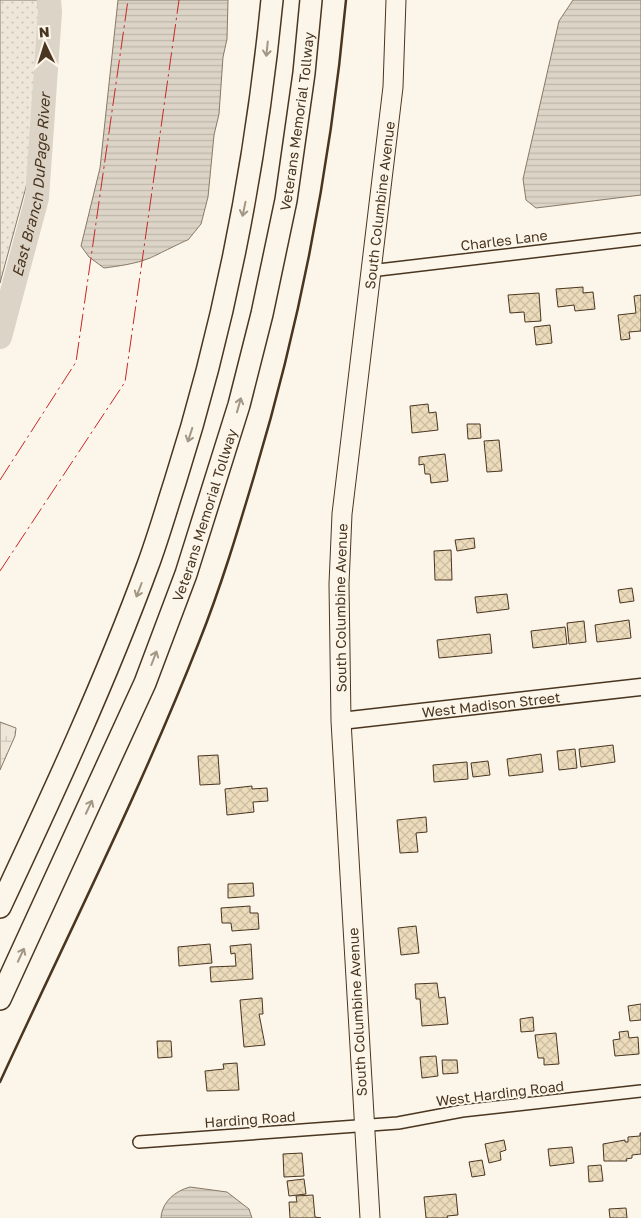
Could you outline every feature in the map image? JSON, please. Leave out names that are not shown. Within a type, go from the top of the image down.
[{"type":"highway","points":[[0,907],[107,672],[149,562],[201,399],[248,190],[265,70],[272,0]]},
{"type":"highway","name":"Veterans Memorial Tollway","points":[[0,999],[145,684],[186,574],[239,405],[262,314],[286,200],[304,73],[311,0]]},
{"type":"main road","name":"South Columbine Avenue","points":[[370,1218],[341,721],[339,584],[342,514],[392,87],[396,0]]},
{"type":"street","name":"Charles Lane","points":[[370,271],[641,239]]},
{"type":"street","name":"West Madison Street","points":[[341,721],[641,686]]},
{"type":"street","name":"West Harding Road","points":[[364,1127],[398,1124],[462,1111],[641,1091]]},
{"type":"street","name":"Harding Road","points":[[139,1142],[364,1127]]},
{"type":"green space","points":[[0,0],[38,0],[42,74],[32,165],[0,283]]},
{"type":"green space","points":[[0,722],[16,728],[15,736],[0,770]]},
{"type":"shaded area","points":[[118,0],[228,0],[227,39],[223,57],[219,114],[214,135],[208,197],[201,224],[188,240],[150,258],[104,268],[89,257],[81,246],[100,168]]},
{"type":"shaded area","points":[[573,0],[641,0],[641,195],[536,208],[526,200],[523,179],[559,21]]},
{"type":"shaded area","points":[[190,1187],[227,1192],[249,1209],[252,1218],[161,1218],[164,1207],[170,1198],[179,1191]]},
{"type":"building","points":[[583,287],[583,293],[593,292],[595,309],[575,311],[574,305],[558,307],[556,289]]},
{"type":"building","points":[[539,293],[541,321],[525,322],[524,312],[510,313],[508,295]]},
{"type":"building","points":[[641,295],[641,331],[629,332],[630,339],[621,340],[618,315],[636,313],[634,296]]},
{"type":"building","points":[[550,325],[552,343],[536,345],[534,327]]},
{"type":"building","points":[[428,404],[429,413],[436,412],[438,430],[412,433],[410,406]]},
{"type":"building","points":[[467,424],[480,424],[481,438],[468,439]]},
{"type":"building","points":[[499,440],[502,471],[487,472],[484,441]]},
{"type":"building","points":[[445,454],[448,481],[431,483],[430,474],[425,474],[424,464],[419,465],[419,457]]},
{"type":"building","points":[[474,538],[475,548],[457,551],[455,540]]},
{"type":"building","points":[[451,550],[452,580],[435,580],[434,551]]},
{"type":"building","points":[[632,588],[634,601],[620,603],[618,590]]},
{"type":"building","points":[[507,594],[509,609],[477,613],[475,597]]},
{"type":"building","points":[[629,620],[631,638],[597,642],[595,625]]},
{"type":"building","points":[[584,621],[586,642],[569,644],[567,623]]},
{"type":"building","points":[[565,627],[567,644],[533,648],[531,631]]},
{"type":"building","points":[[490,634],[492,653],[439,658],[437,640]]},
{"type":"building","points":[[613,745],[615,762],[581,767],[579,749]]},
{"type":"building","points":[[575,749],[577,768],[559,770],[557,751]]},
{"type":"building","points":[[541,754],[543,772],[509,776],[507,759]]},
{"type":"building","points":[[218,755],[220,784],[200,785],[198,756]]},
{"type":"building","points":[[488,761],[490,775],[473,777],[471,763]]},
{"type":"building","points":[[467,762],[468,779],[434,782],[433,765]]},
{"type":"building","points":[[252,786],[252,789],[267,788],[268,801],[253,802],[254,812],[227,815],[225,789]]},
{"type":"building","points":[[426,817],[427,832],[416,833],[418,852],[400,853],[397,820]]},
{"type":"building","points":[[253,883],[254,896],[228,898],[228,884]]},
{"type":"building","points":[[250,906],[250,913],[258,913],[259,929],[232,931],[231,923],[222,923],[221,908]]},
{"type":"building","points":[[416,926],[419,953],[401,955],[398,928]]},
{"type":"building","points":[[210,944],[212,963],[179,966],[178,947]]},
{"type":"building","points":[[251,944],[253,979],[211,982],[210,967],[236,966],[235,953],[231,954],[230,946]]},
{"type":"building","points":[[437,983],[439,998],[445,997],[448,1024],[422,1026],[420,999],[416,999],[415,984]]},
{"type":"building","points":[[262,998],[263,1014],[259,1014],[265,1045],[244,1047],[240,1000]]},
{"type":"building","points":[[641,1004],[641,1020],[630,1021],[628,1006]]},
{"type":"building","points":[[533,1017],[534,1031],[521,1032],[520,1019]]},
{"type":"building","points":[[628,1031],[629,1038],[638,1037],[639,1054],[615,1056],[613,1040],[620,1039],[619,1032]]},
{"type":"building","points":[[556,1033],[559,1064],[544,1065],[544,1058],[538,1058],[535,1035]]},
{"type":"building","points":[[157,1041],[171,1041],[172,1057],[158,1058]]},
{"type":"building","points":[[436,1056],[438,1076],[422,1078],[420,1057]]},
{"type":"building","points":[[442,1060],[457,1060],[458,1073],[443,1074]]},
{"type":"building","points":[[237,1063],[239,1090],[207,1091],[205,1071],[224,1069],[223,1064]]},
{"type":"building","points":[[640,1133],[641,1154],[632,1155],[632,1158],[626,1159],[627,1161],[604,1161],[603,1144],[625,1140],[625,1142],[628,1142],[628,1137],[640,1136]]},
{"type":"building","points":[[504,1140],[506,1150],[500,1152],[501,1160],[489,1163],[485,1144]]},
{"type":"building","points":[[572,1147],[574,1163],[550,1166],[548,1149]]},
{"type":"building","points":[[302,1153],[304,1176],[284,1177],[283,1154]]},
{"type":"building","points":[[482,1160],[485,1175],[472,1177],[469,1162]]},
{"type":"building","points":[[601,1165],[603,1181],[589,1182],[588,1166]]},
{"type":"building","points":[[304,1179],[306,1194],[289,1196],[287,1181]]},
{"type":"building","points":[[456,1194],[458,1215],[447,1216],[448,1218],[426,1218],[424,1197]]},
{"type":"building","points":[[313,1195],[315,1217],[321,1218],[290,1218],[289,1202],[297,1202],[296,1196]]},
{"type":"building","points":[[626,1208],[627,1218],[610,1218],[609,1209]]},
{"type":"waterway","name":"East Branch DuPage River","points":[[0,337],[37,198],[50,12],[49,0]]},
{"type":"wall","points":[[0,1082],[152,754],[199,642],[229,558],[272,414],[300,297],[323,180],[340,61],[346,0]]},
{"type":"power","points":[[0,480],[76,362],[128,0]]},
{"type":"power","points":[[0,571],[125,382],[179,0]]}]
